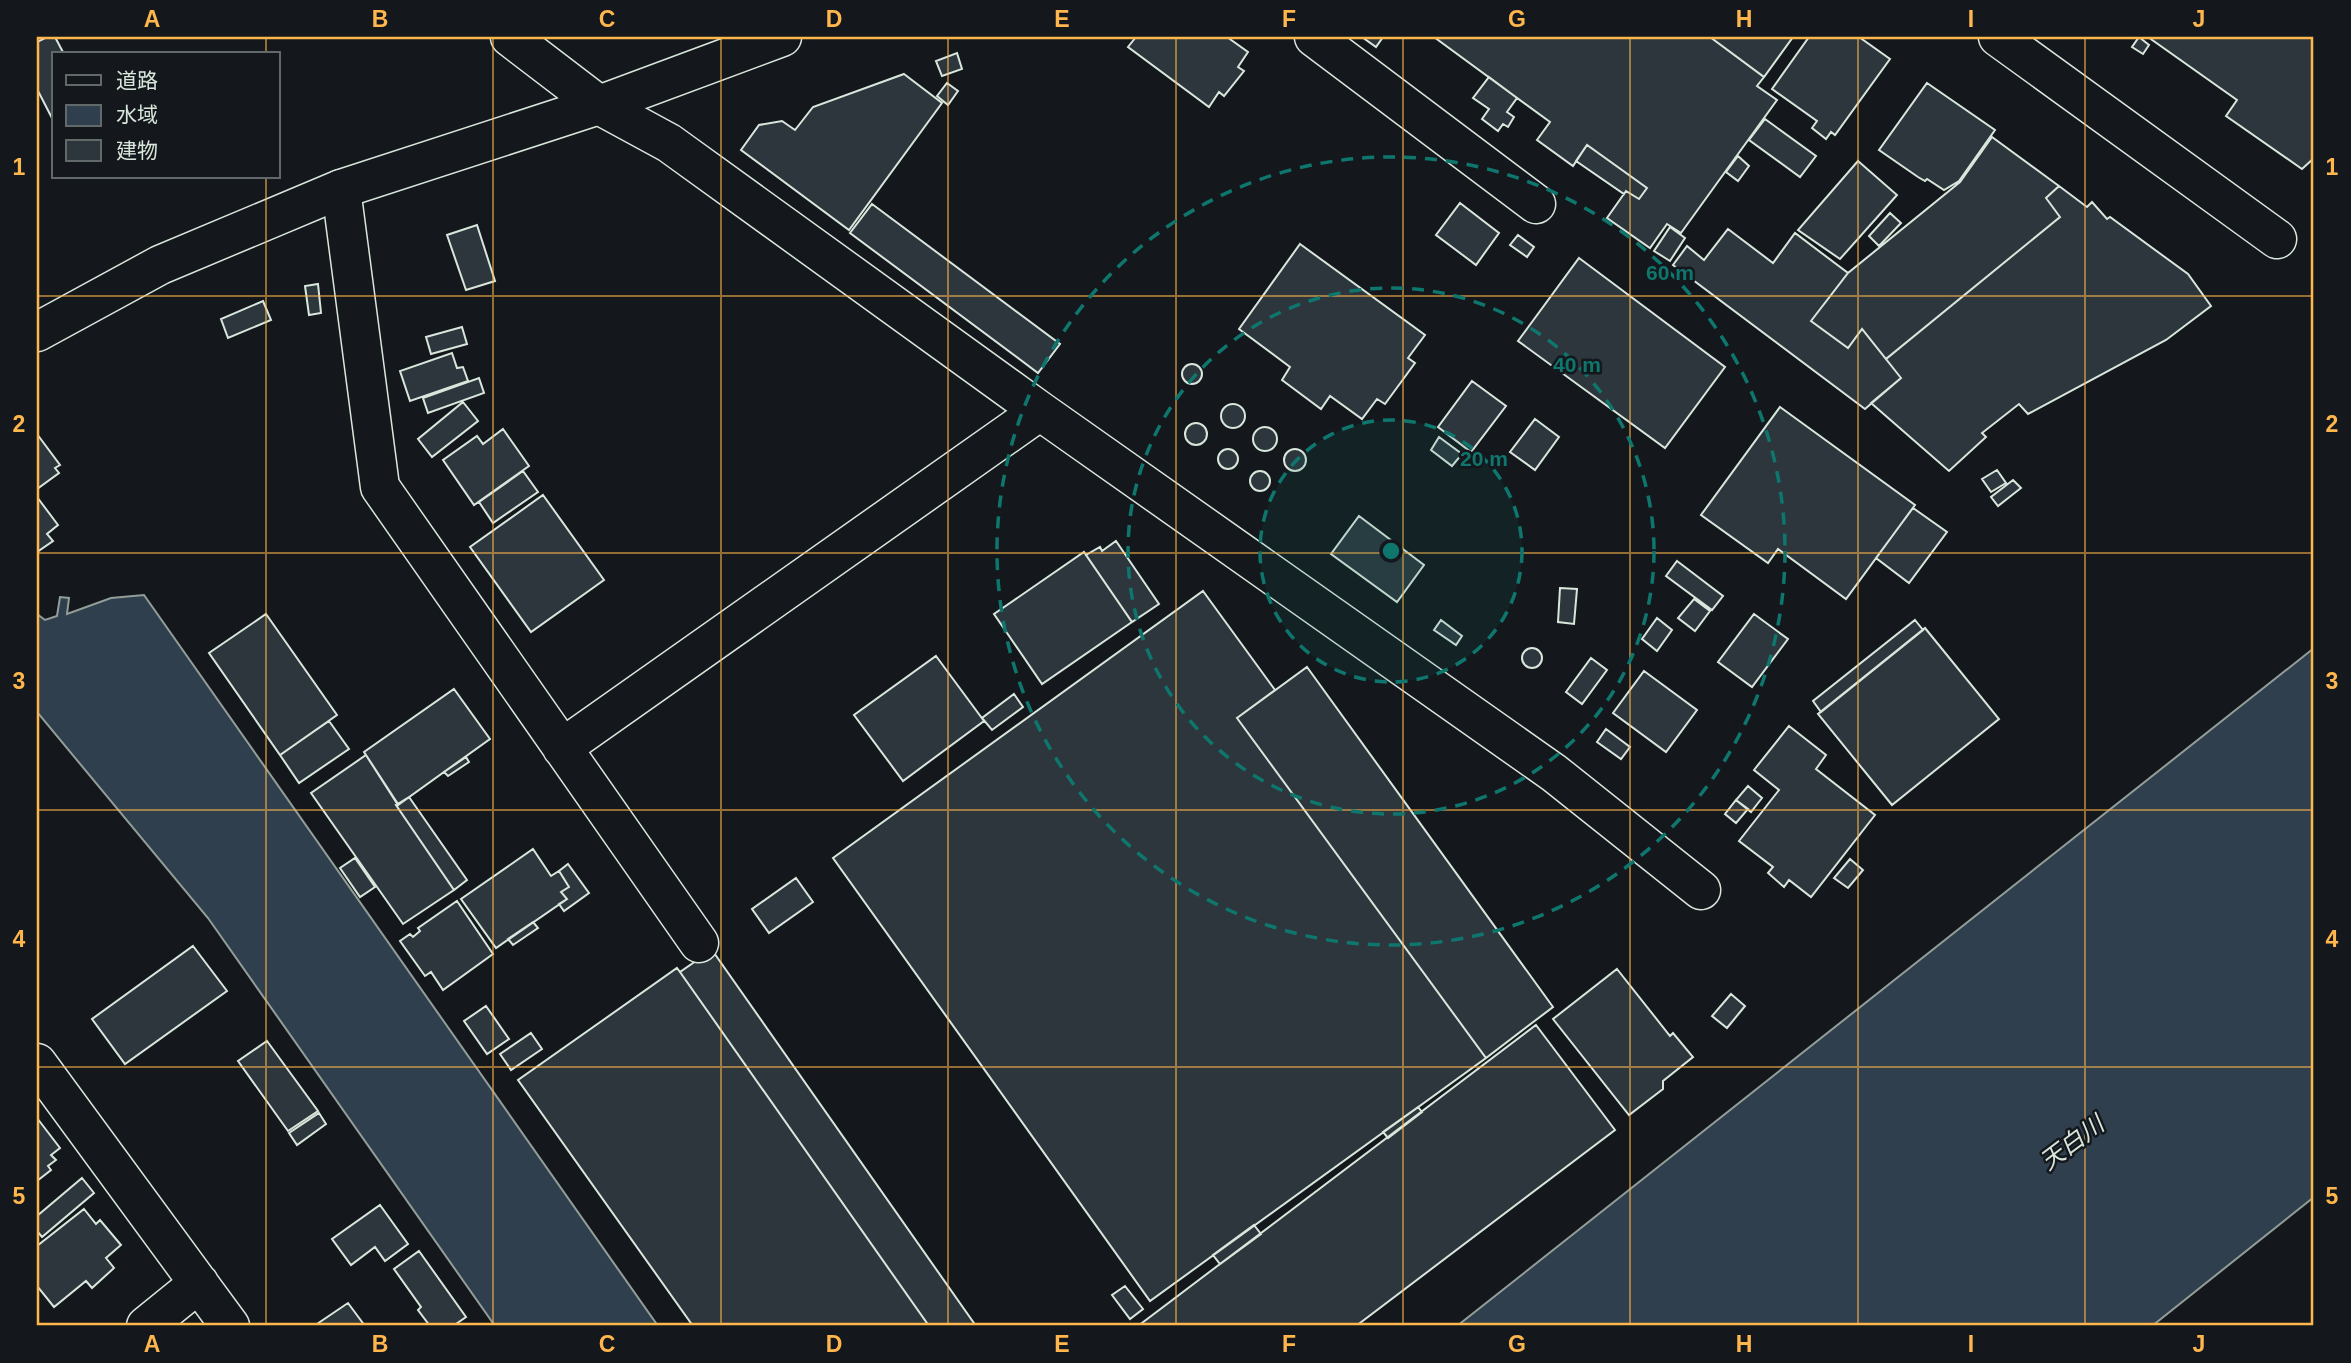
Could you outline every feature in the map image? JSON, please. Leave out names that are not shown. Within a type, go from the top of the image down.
[{"type":"street","points":[[510,37],[599,105],[669,143],[1040,411],[1554,773],[1701,890]]},
{"type":"street","points":[[37,332],[160,265],[341,190],[599,105],[782,37]]},
{"type":"street","points":[[1314,37],[1536,204]]},
{"type":"street","points":[[1998,37],[2277,239]]},
{"type":"street","points":[[341,190],[380,487],[699,943]]},
{"type":"street","points":[[562,748],[1040,411]]},
{"type":"street","points":[[38,1068],[230,1326]]},
{"type":"street","points":[[146,1326],[199,1283]]},
{"type":"water","points":[[144,595],[658,1326],[495,1326],[208,918],[37,712],[37,614],[45,620],[57,616],[60,597],[69,598],[67,614],[111,598]]},
{"type":"water","name":"天白川","points":[[2314,648],[2314,1197],[2152,1326],[1457,1326]]},
{"type":"building","points":[[47,37],[55,37],[63,52],[52,52],[52,118],[37,89],[37,42]]},
{"type":"building","points":[[1136,37],[1227,37],[1248,52],[1238,67],[1244,71],[1224,96],[1219,92],[1209,107],[1128,47]]},
{"type":"building","points":[[1362,37],[1383,37],[1376,47]]},
{"type":"building","points":[[1434,37],[1710,37],[1764,77],[1757,86],[1777,100],[1681,233],[1667,224],[1650,248],[1607,218],[1626,191],[1639,199],[1647,188],[1587,145],[1573,166],[1537,140],[1550,122]]},
{"type":"building","points":[[1710,37],[1793,37],[1764,77]]},
{"type":"building","points":[[1809,37],[1859,37],[1890,59],[1835,135],[1831,132],[1826,139],[1812,128],[1817,121],[1772,89]]},
{"type":"building","points":[[2139,37],[2149,45],[2143,54],[2132,47]]},
{"type":"building","points":[[2148,37],[2314,37],[2314,158],[2302,169],[2226,116],[2237,100]]},
{"type":"building","points":[[957,53],[962,69],[942,76],[936,61]]},
{"type":"building","points":[[904,74],[942,103],[849,230],[741,150],[759,125],[782,121],[795,130],[813,107]]},
{"type":"building","points":[[1489,77],[1517,98],[1507,112],[1514,117],[1508,127],[1503,124],[1498,131],[1482,119],[1489,109],[1473,98]]},
{"type":"building","points":[[947,83],[958,91],[948,105],[937,96]]},
{"type":"building","points":[[1927,83],[1995,130],[1959,181],[1944,190],[1927,179],[1925,181],[1918,177],[1879,150]]},
{"type":"building","points":[[1765,119],[1816,156],[1800,177],[1749,140]]},
{"type":"building","points":[[1992,137],[2059,186],[2046,198],[2060,217],[1886,359],[1862,329],[1848,348],[1811,321],[1848,273],[1960,182]]},
{"type":"building","points":[[1587,145],[1647,188],[1639,199],[1626,191],[1624,194],[1576,161]]},
{"type":"building","points":[[1738,156],[1749,166],[1738,181],[1726,172]]},
{"type":"building","points":[[1858,161],[1897,195],[1840,259],[1798,230]]},
{"type":"building","points":[[2059,186],[2087,207],[2092,202],[2107,219],[2110,217],[2188,274],[2211,306],[2166,340],[2028,414],[2019,404],[1982,433],[1986,437],[1949,471],[1871,403],[1901,378],[1886,359],[2060,217],[2046,198]]},
{"type":"building","points":[[1460,203],[1499,233],[1476,265],[1436,235]]},
{"type":"building","points":[[872,204],[1060,344],[1038,373],[850,233]]},
{"type":"building","points":[[1890,213],[1901,223],[1879,246],[1869,236]]},
{"type":"building","points":[[477,225],[495,281],[466,290],[447,235]]},
{"type":"building","points":[[1670,227],[1685,238],[1670,261],[1654,251]]},
{"type":"building","points":[[1728,229],[1773,263],[1795,233],[1848,273],[1811,321],[1848,348],[1862,329],[1901,378],[1865,409],[1673,265],[1687,246],[1704,260]]},
{"type":"building","points":[[1518,235],[1534,247],[1527,257],[1510,245]]},
{"type":"building","points":[[1300,244],[1425,335],[1408,358],[1415,363],[1385,404],[1377,399],[1362,419],[1330,396],[1321,409],[1282,380],[1290,367],[1239,329]]},
{"type":"building","points":[[1579,258],[1725,367],[1665,448],[1518,341]]},
{"type":"building","points":[[318,284],[321,313],[309,315],[305,286]]},
{"type":"building","points":[[263,301],[271,320],[228,338],[221,319]]},
{"type":"building","points":[[462,327],[467,344],[431,354],[426,337]]},
{"type":"building","points":[[452,353],[457,368],[463,367],[468,381],[410,401],[400,371]]},
{"type":"building","points":[[1188,364],[1196,364],[1202,374],[1196,384],[1188,384],[1182,378],[1182,370]]},
{"type":"building","points":[[479,378],[484,393],[428,413],[423,398]]},
{"type":"building","points":[[1472,381],[1506,406],[1471,452],[1438,427]]},
{"type":"building","points":[[463,402],[478,421],[432,457],[418,439]]},
{"type":"building","points":[[1233,404],[1242,407],[1245,416],[1242,425],[1233,428],[1224,425],[1221,416],[1224,407]]},
{"type":"building","points":[[1780,407],[1915,505],[1846,599],[1778,549],[1768,563],[1701,515]]},
{"type":"building","points":[[1535,419],[1559,437],[1535,470],[1510,452]]},
{"type":"building","points":[[1196,423],[1204,426],[1207,434],[1204,442],[1196,445],[1188,442],[1185,434],[1188,426]]},
{"type":"building","points":[[1265,427],[1274,430],[1277,439],[1274,448],[1265,451],[1256,448],[1253,439],[1256,430]]},
{"type":"building","points":[[503,429],[529,466],[474,505],[443,460],[477,436],[483,444]]},
{"type":"building","points":[[37,434],[60,465],[55,468],[59,473],[37,489]]},
{"type":"building","points":[[1439,437],[1462,454],[1452,466],[1431,450]]},
{"type":"building","points":[[1224,449],[1232,449],[1238,459],[1232,469],[1224,469],[1218,463],[1218,455]]},
{"type":"building","points":[[1295,449],[1303,452],[1306,460],[1303,468],[1295,471],[1287,468],[1284,460],[1287,452]]},
{"type":"building","points":[[1997,470],[2006,483],[1991,492],[1982,479]]},
{"type":"building","points":[[523,471],[538,492],[493,523],[479,502]]},
{"type":"building","points":[[1260,471],[1267,474],[1270,481],[1267,488],[1260,491],[1253,488],[1250,481],[1253,474]]},
{"type":"building","points":[[2013,480],[2021,488],[1998,506],[1991,497]]},
{"type":"building","points":[[543,495],[604,580],[531,632],[470,547]]},
{"type":"building","points":[[37,497],[58,525],[47,534],[53,541],[37,552]]},
{"type":"building","points":[[1913,508],[1947,532],[1909,583],[1876,558]]},
{"type":"building","points":[[1359,516],[1424,565],[1397,602],[1331,554]]},
{"type":"building","points":[[1116,541],[1159,604],[1132,622],[1086,555],[1100,547],[1102,551]]},
{"type":"building","points":[[1084,552],[1132,622],[1042,684],[994,614]]},
{"type":"building","points":[[1677,561],[1723,596],[1712,610],[1666,576]]},
{"type":"building","points":[[1560,588],[1577,589],[1574,624],[1558,622]]},
{"type":"building","points":[[1203,591],[1275,690],[1237,718],[1486,1058],[1150,1301],[833,858]]},
{"type":"building","points":[[1694,599],[1710,611],[1695,631],[1678,618]]},
{"type":"building","points":[[266,614],[337,715],[280,755],[209,653]]},
{"type":"building","points":[[1754,614],[1788,639],[1752,687],[1718,662]]},
{"type":"building","points":[[1657,618],[1672,630],[1657,651],[1642,639]]},
{"type":"building","points":[[1441,620],[1462,636],[1456,645],[1434,630]]},
{"type":"building","points":[[1915,620],[1923,630],[1821,712],[1813,701]]},
{"type":"building","points":[[1925,628],[1999,719],[1892,805],[1818,714]]},
{"type":"building","points":[[1528,648],[1536,648],[1542,658],[1536,668],[1528,668],[1522,662],[1522,654]]},
{"type":"building","points":[[936,656],[984,721],[903,781],[854,715]]},
{"type":"building","points":[[1591,658],[1607,670],[1582,704],[1566,692]]},
{"type":"building","points":[[1307,667],[1553,1007],[1486,1058],[1237,718]]},
{"type":"building","points":[[1644,671],[1697,710],[1666,752],[1613,713]]},
{"type":"building","points":[[454,689],[490,739],[398,805],[364,752]]},
{"type":"building","points":[[1014,694],[1023,707],[992,730],[982,718]]},
{"type":"building","points":[[329,721],[349,749],[299,783],[280,755]]},
{"type":"building","points":[[1789,726],[1826,755],[1816,769],[1875,815],[1811,897],[1789,880],[1784,887],[1768,873],[1773,867],[1739,841],[1779,790],[1754,770]]},
{"type":"building","points":[[1606,729],[1630,747],[1621,759],[1597,742]]},
{"type":"building","points":[[366,755],[398,804],[396,805],[454,890],[403,924],[311,793]]},
{"type":"building","points":[[466,757],[469,762],[448,776],[444,772]]},
{"type":"building","points":[[1748,786],[1762,798],[1751,812],[1736,800]]},
{"type":"building","points":[[409,797],[467,880],[454,890],[396,805]]},
{"type":"building","points":[[1736,800],[1748,809],[1736,823],[1725,814]]},
{"type":"building","points":[[533,849],[551,876],[559,871],[569,887],[561,892],[567,899],[496,948],[461,899]]},
{"type":"building","points":[[355,858],[375,887],[360,897],[340,868]]},
{"type":"building","points":[[1850,859],[1863,870],[1848,888],[1834,878]]},
{"type":"building","points":[[568,864],[589,893],[564,911],[559,904],[567,899],[561,892],[569,887],[559,871]]},
{"type":"building","points":[[796,878],[813,902],[769,933],[752,909]]},
{"type":"building","points":[[457,901],[493,954],[443,990],[431,972],[425,976],[400,941],[410,934],[413,937],[420,931],[418,928]]},
{"type":"building","points":[[533,922],[538,928],[513,945],[508,939]]},
{"type":"building","points":[[193,946],[227,991],[125,1064],[92,1019]]},
{"type":"building","points":[[712,950],[976,1326],[929,1326],[680,972]]},
{"type":"building","points":[[677,968],[929,1326],[693,1326],[518,1080]]},
{"type":"building","points":[[1617,969],[1670,1036],[1673,1033],[1693,1057],[1663,1081],[1663,1089],[1629,1115],[1553,1019]]},
{"type":"building","points":[[1731,994],[1745,1006],[1727,1028],[1712,1016]]},
{"type":"building","points":[[486,1006],[509,1039],[487,1054],[464,1021]]},
{"type":"building","points":[[1536,1025],[1615,1130],[1356,1326],[1138,1326]]},
{"type":"building","points":[[531,1033],[542,1049],[511,1070],[500,1054]]},
{"type":"building","points":[[267,1041],[318,1111],[288,1131],[238,1061]]},
{"type":"building","points":[[1418,1107],[1422,1112],[1388,1138],[1383,1132]]},
{"type":"building","points":[[319,1113],[326,1124],[297,1145],[289,1133]]},
{"type":"building","points":[[37,1118],[60,1148],[51,1155],[56,1160],[48,1166],[51,1170],[37,1181]]},
{"type":"building","points":[[82,1178],[94,1193],[42,1237],[37,1231],[37,1216]]},
{"type":"building","points":[[380,1205],[408,1244],[385,1261],[375,1247],[351,1265],[332,1239]]},
{"type":"building","points":[[84,1209],[96,1224],[100,1220],[121,1245],[106,1258],[114,1268],[92,1288],[86,1281],[54,1307],[37,1286],[37,1246]]},
{"type":"building","points":[[1254,1225],[1261,1234],[1220,1264],[1213,1255]]},
{"type":"building","points":[[419,1251],[466,1317],[453,1326],[430,1326],[418,1310],[421,1307],[394,1269]]},
{"type":"building","points":[[1125,1286],[1143,1309],[1130,1319],[1112,1295]]},
{"type":"building","points":[[348,1303],[365,1326],[314,1326]]}]
